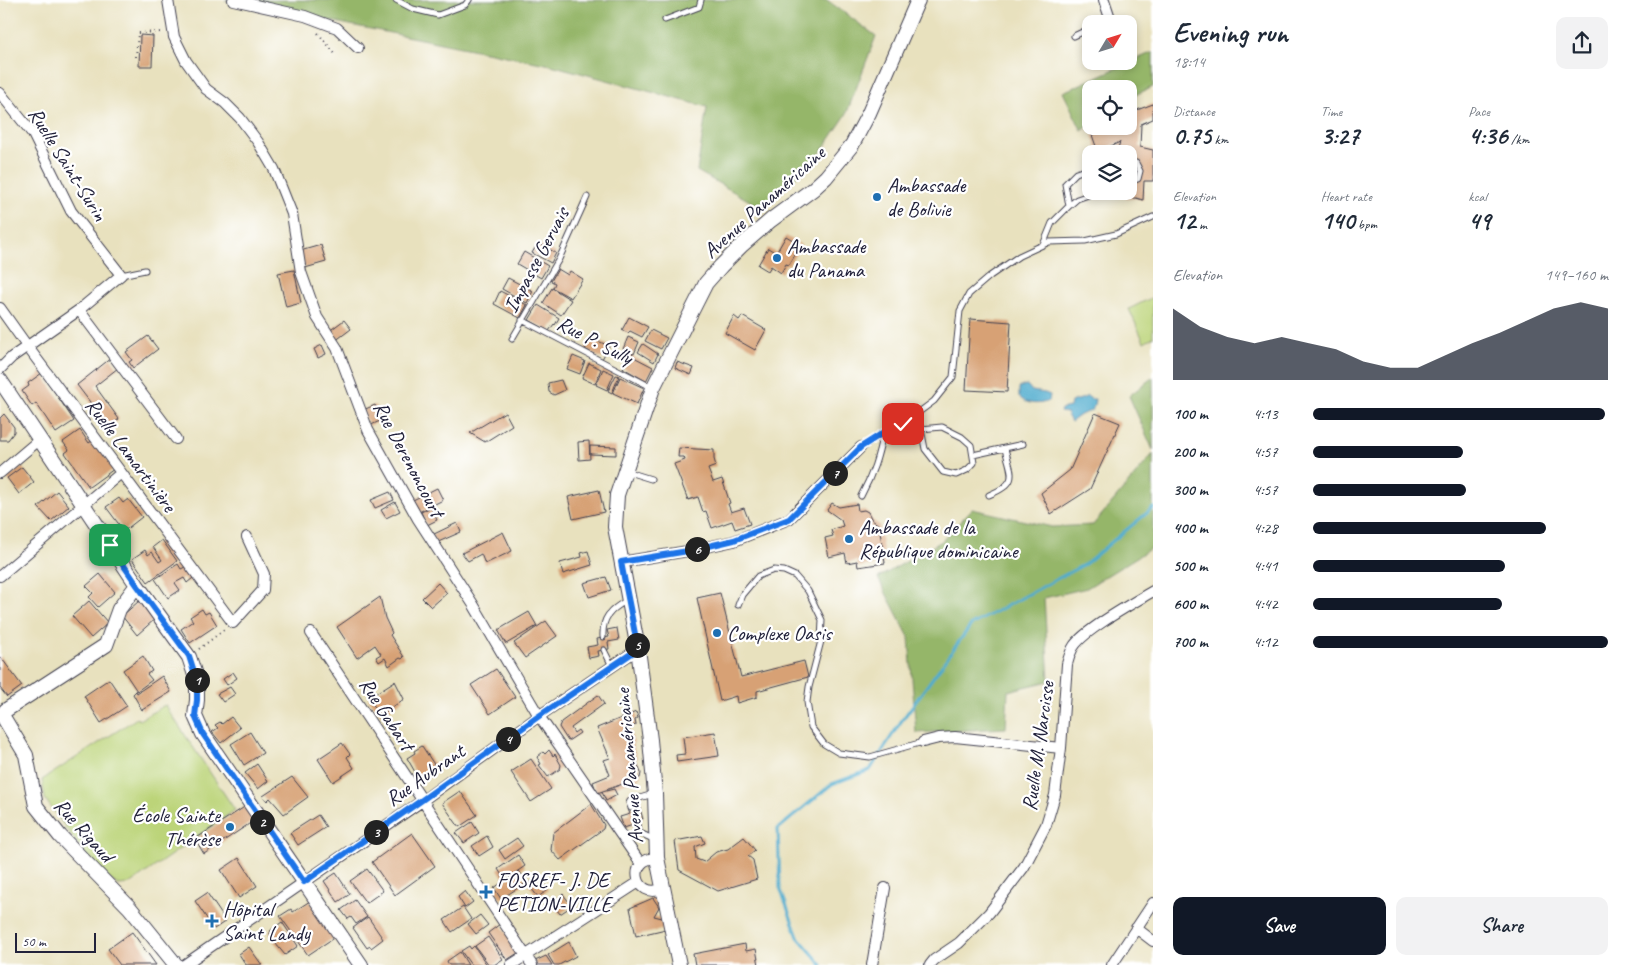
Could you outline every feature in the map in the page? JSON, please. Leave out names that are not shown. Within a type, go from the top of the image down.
[{"type":"street","name":"Rue Derenoncourt","points":[[168,0],[174,37],[186,61],[206,89],[225,103],[240,118],[258,142],[274,169],[292,214],[302,272],[317,316],[337,348],[368,430],[418,519],[473,604],[539,716],[641,864]]},
{"type":"street","points":[[233,0],[310,18],[337,28],[358,48]]},
{"type":"street","name":"Avenue Panaméricaine","points":[[679,965],[656,858],[655,794],[638,649],[615,527],[617,495],[653,388],[702,291],[711,277],[734,253],[772,220],[820,183],[834,169],[852,145],[869,113],[918,0]]},
{"type":"street","points":[[1104,0],[1107,15]]},
{"type":"street","name":"Ruelle Saint-Surin","points":[[0,93],[33,134],[71,211],[121,275]]},
{"type":"street","points":[[0,369],[26,346],[79,310],[121,275]]},
{"type":"street","name":"Ruelle Lamartinière","points":[[0,308],[26,346],[233,623]]},
{"type":"street","points":[[79,310],[176,439]]},
{"type":"street","points":[[0,380],[137,585],[189,656],[197,681],[195,716],[203,734],[361,965]]},
{"type":"street","points":[[0,473],[39,440]]},
{"type":"street","points":[[621,562],[670,554],[734,540],[789,519],[861,447]]},
{"type":"street","points":[[0,576],[121,473]]},
{"type":"street","points":[[233,623],[263,590],[264,574],[247,537]]},
{"type":"street","name":"Rue Rigaud","points":[[137,585],[120,609],[106,645],[6,710],[2,715],[26,755],[36,806],[60,836],[130,908],[176,965]]},
{"type":"street","name":"Ruelle M. Narcisse","points":[[930,965],[934,960],[959,943],[989,913],[1024,867],[1046,825],[1054,795],[1061,748],[1067,664],[1070,653],[1086,634],[1153,591]]},
{"type":"street","name":"Rue Gabart","points":[[311,633],[532,965]]},
{"type":"street","name":"Rue Aubrant","points":[[184,965],[422,800],[539,716],[638,649]]},
{"type":"street","points":[[923,742],[955,736],[1061,748]]},
{"type":"street","points":[[656,858],[651,858],[641,864],[637,873],[639,882],[644,888],[651,891],[662,889]]},
{"type":"street","points":[[511,965],[639,882]]},
{"type":"street","points":[[872,965],[885,888]]},
{"type":"street","points":[[1112,965],[1153,903]]},
{"type":"street","points":[[1136,928],[1153,941]]},
{"type":"lane","points":[[396,0],[413,9],[438,15],[465,5],[469,0]]},
{"type":"lane","points":[[665,20],[699,7],[701,0]]},
{"type":"lane","points":[[1074,36],[1082,32]]},
{"type":"lane","points":[[1137,165],[1140,171],[1137,179]]},
{"type":"lane","points":[[1069,206],[1065,184],[1076,172],[1082,170]]},
{"type":"lane","name":"Impasse Gervais","points":[[512,339],[559,258],[587,197]]},
{"type":"lane","points":[[1042,245],[1052,223],[1077,199],[1082,197]]},
{"type":"lane","points":[[861,447],[883,433],[903,424],[934,401],[953,377],[960,311],[969,294],[990,276],[1018,256],[1049,242],[1085,241],[1116,234],[1153,217]]},
{"type":"lane","points":[[121,275],[145,270]]},
{"type":"lane","name":"Rue P. Sully","points":[[522,320],[653,388]]},
{"type":"lane","points":[[903,424],[910,428],[921,429],[942,426],[962,437],[971,445],[974,463],[967,470],[956,475],[944,472],[925,449],[921,429]]},
{"type":"lane","points":[[862,496],[878,457],[883,433]]},
{"type":"lane","points":[[973,455],[1023,444]]},
{"type":"lane","points":[[989,494],[1007,487],[1011,481],[1004,449]]},
{"type":"lane","points":[[624,471],[651,479]]},
{"type":"lane","points":[[738,605],[742,595],[758,576],[774,570],[784,571],[795,576],[808,591],[822,620],[821,641],[809,687],[808,702],[811,727],[824,744],[839,753],[870,756],[923,742]]},
{"type":"lane","points":[[603,638],[603,625],[607,618],[615,609],[628,600]]},
{"type":"lane","points":[[604,650],[612,666]]},
{"type":"lane","points":[[631,808],[630,800],[655,794]]},
{"type":"lane","points":[[636,821],[640,833],[656,841]]},
{"type":"path","points":[[310,18],[322,40],[336,55]]},
{"type":"path","points":[[136,57],[138,33],[173,32]]},
{"type":"path","points":[[189,656],[233,623]]},
{"type":"green space","points":[[225,0],[827,0],[876,36],[846,115],[819,155],[762,208],[697,171],[707,107],[551,65]]},
{"type":"green space","points":[[1153,52],[1153,87],[1137,94],[1137,80],[1090,80],[1112,70],[1138,70],[1138,59]]},
{"type":"green space","points":[[1082,84],[1082,131],[1063,92]]},
{"type":"green space","points":[[1153,297],[1153,337],[1144,342],[1129,309]]},
{"type":"green space","points":[[1153,377],[1153,450],[1129,396]]},
{"type":"green space","points":[[1153,454],[1153,547],[1087,588],[1044,598],[1049,681],[1008,691],[1006,728],[916,733],[909,637],[878,578],[942,541],[972,509],[1052,527],[1093,525]]},
{"type":"green space","points":[[165,705],[235,810],[130,884],[118,885],[97,871],[45,799],[42,780],[137,718],[139,720]]},
{"type":"water","points":[[1027,385],[1032,391],[1050,395],[1049,401],[1033,404],[1022,400],[1019,397],[1019,388]]},
{"type":"water","points":[[1087,396],[1095,399],[1092,410],[1071,422],[1066,413],[1060,412],[1061,409],[1070,407],[1071,402]]},
{"type":"building","points":[[140,35],[153,36],[152,66],[139,66]]},
{"type":"building","points":[[1153,104],[1153,119],[1141,124],[1140,147],[1153,150],[1153,181],[1144,181],[1143,200],[1137,198],[1137,145],[1119,145],[1120,142],[1113,145],[1096,145],[1092,135],[1137,135],[1137,110]]},
{"type":"building","name":"Ambassade du Panama","points":[[786,236],[801,245],[789,265],[786,264],[781,273],[771,266],[768,271],[758,265],[768,248],[776,253]]},
{"type":"building","points":[[538,243],[556,253],[551,263],[532,253]]},
{"type":"building","points":[[321,245],[326,262],[305,268],[300,251]]},
{"type":"building","points":[[524,252],[548,266],[541,278],[517,264]]},
{"type":"building","points":[[558,269],[568,275],[570,271],[583,279],[571,298],[553,288],[555,283],[551,281]]},
{"type":"building","points":[[294,270],[301,303],[286,307],[278,273]]},
{"type":"building","points":[[508,278],[533,291],[527,303],[502,289]]},
{"type":"building","points":[[552,288],[571,300],[561,315],[543,303]]},
{"type":"building","points":[[500,291],[527,305],[520,318],[494,304]]},
{"type":"building","points":[[538,305],[559,318],[549,331],[529,320]]},
{"type":"building","points":[[734,316],[739,320],[742,316],[766,330],[755,350],[725,333]]},
{"type":"building","points":[[629,317],[648,327],[642,337],[630,331],[628,333],[622,330]]},
{"type":"building","points":[[970,319],[1011,322],[1007,392],[966,390]]},
{"type":"building","points":[[344,320],[351,329],[335,341],[328,332]]},
{"type":"building","points":[[651,330],[667,338],[661,349],[645,341]]},
{"type":"building","points":[[148,336],[158,349],[133,368],[129,362],[132,360],[126,352]]},
{"type":"building","points":[[628,337],[639,342],[634,354],[623,349]]},
{"type":"building","points":[[591,338],[609,346],[602,359],[585,349]]},
{"type":"building","points":[[643,344],[658,354],[654,362],[638,352]]},
{"type":"building","points":[[322,345],[326,354],[318,358],[314,349]]},
{"type":"building","points":[[630,355],[653,367],[646,381],[623,368]]},
{"type":"building","points":[[573,356],[585,361],[580,374],[567,369]]},
{"type":"building","points":[[111,358],[118,368],[95,386],[119,419],[109,427],[77,385]]},
{"type":"building","points":[[677,362],[694,368],[691,375],[675,368]]},
{"type":"building","points":[[589,363],[601,369],[595,384],[582,378]]},
{"type":"building","points":[[603,369],[614,374],[607,390],[596,385]]},
{"type":"building","points":[[42,373],[74,421],[56,433],[36,403],[32,406],[22,391],[29,386],[28,383]]},
{"type":"building","points":[[616,375],[619,376],[612,393],[608,391]]},
{"type":"building","points":[[620,377],[644,388],[637,404],[613,393]]},
{"type":"building","points":[[561,380],[565,390],[554,395],[549,392],[548,383]]},
{"type":"building","points":[[375,405],[382,420],[369,426],[363,410]]},
{"type":"building","points":[[505,412],[512,425],[485,442],[470,433]]},
{"type":"building","points":[[1095,413],[1120,423],[1090,489],[1051,514],[1041,493],[1070,470]]},
{"type":"building","points":[[4,414],[14,427],[14,432],[8,440],[0,440],[0,418]]},
{"type":"building","points":[[80,430],[89,443],[93,440],[114,469],[89,487],[65,453],[69,450],[63,442]]},
{"type":"building","points":[[589,441],[590,459],[579,460],[578,442]]},
{"type":"building","points":[[590,446],[616,447],[616,455],[590,454]]},
{"type":"building","points":[[679,448],[714,450],[716,466],[708,469],[713,482],[722,479],[731,512],[744,508],[750,524],[735,529],[732,521],[712,528],[706,511],[703,512],[698,497],[688,500],[674,464],[685,460],[684,457],[678,457]]},
{"type":"building","points":[[22,467],[34,482],[19,494],[7,478]]},
{"type":"building","points":[[437,488],[443,500],[419,512],[413,500]]},
{"type":"building","points":[[599,490],[604,512],[573,519],[568,497]]},
{"type":"building","points":[[57,491],[69,506],[51,521],[38,507]]},
{"type":"building","points":[[390,492],[394,500],[375,508],[371,500]]},
{"type":"building","points":[[119,498],[123,503],[128,499],[142,517],[124,531],[106,507]]},
{"type":"building","points":[[395,502],[400,511],[386,518],[381,510]]},
{"type":"building","points":[[832,503],[839,507],[857,504],[858,511],[864,510],[868,512],[872,520],[879,525],[885,563],[858,567],[857,561],[847,563],[845,553],[829,557],[825,538],[833,536],[831,530],[843,526],[841,520],[827,510]]},
{"type":"building","points":[[431,507],[437,520],[427,525],[421,512]]},
{"type":"building","points":[[457,523],[461,532],[436,543],[432,535]]},
{"type":"building","points":[[503,532],[512,551],[485,564],[481,554],[468,561],[462,553]]},
{"type":"building","points":[[162,540],[177,561],[148,582],[132,559],[145,550],[148,555],[152,552],[159,562],[162,560],[153,547]]},
{"type":"building","points":[[588,551],[592,565],[563,574],[560,563],[582,557],[581,553]]},
{"type":"building","points":[[178,564],[181,569],[185,567],[193,578],[187,583],[184,578],[175,583],[180,590],[168,598],[155,579]]},
{"type":"building","points":[[100,574],[115,592],[98,607],[89,597],[93,593],[86,586]]},
{"type":"building","points":[[606,577],[611,590],[589,597],[584,583]]},
{"type":"building","points":[[438,583],[447,593],[431,607],[422,598]]},
{"type":"building","name":"Complexe Oasis","points":[[720,593],[741,677],[804,661],[808,677],[757,691],[757,697],[737,703],[736,696],[720,701],[697,598]]},
{"type":"building","points":[[380,597],[385,618],[392,633],[390,635],[404,657],[389,666],[385,658],[379,662],[376,657],[381,654],[375,645],[357,658],[337,627]]},
{"type":"building","points":[[89,601],[108,623],[91,638],[72,616]]},
{"type":"building","points":[[139,601],[155,619],[137,635],[122,616]]},
{"type":"building","points":[[202,609],[205,614],[209,612],[217,625],[190,643],[181,629],[193,621],[190,617]]},
{"type":"building","points":[[529,612],[537,626],[506,644],[498,630]]},
{"type":"building","points":[[546,621],[557,636],[525,658],[514,643]]},
{"type":"building","points":[[617,628],[619,640],[608,642],[609,649],[598,651],[599,656],[589,658],[587,647],[598,645],[597,639],[609,637],[607,630]]},
{"type":"building","points":[[0,656],[22,686],[7,697],[0,688]]},
{"type":"building","points":[[143,656],[152,671],[147,674],[152,680],[137,691],[123,670]]},
{"type":"building","points":[[496,669],[515,697],[490,714],[471,685]]},
{"type":"building","points":[[233,672],[237,678],[227,685],[223,679]]},
{"type":"building","points":[[162,676],[171,692],[142,710],[133,694]]},
{"type":"building","points":[[109,679],[127,706],[101,723],[84,696]]},
{"type":"building","points":[[395,681],[404,699],[381,715],[368,698]]},
{"type":"building","points":[[230,687],[235,694],[223,702],[217,694]]},
{"type":"building","points":[[598,695],[604,704],[571,728],[574,733],[578,730],[580,733],[568,741],[559,727],[561,722]]},
{"type":"building","points":[[636,712],[638,718],[635,720],[636,725],[628,728],[634,743],[632,743],[641,773],[640,778],[597,793],[593,782],[610,775],[604,760],[610,758],[597,728]]},
{"type":"building","points":[[231,717],[240,728],[221,743],[212,732],[218,728],[215,725],[220,722],[222,724]]},
{"type":"building","points":[[250,732],[263,753],[244,765],[231,744]]},
{"type":"building","points":[[715,732],[719,756],[677,762],[676,755],[685,754],[683,737]]},
{"type":"building","points":[[342,743],[350,754],[347,757],[354,768],[333,782],[318,759]]},
{"type":"building","points":[[422,746],[437,769],[419,779],[407,758]]},
{"type":"building","points":[[549,750],[553,756],[555,754],[561,765],[560,769],[548,777],[539,765],[541,764],[537,757]]},
{"type":"building","points":[[531,759],[551,789],[531,802],[511,772]]},
{"type":"building","points":[[257,764],[268,781],[258,789],[245,773]]},
{"type":"building","points":[[292,777],[308,797],[284,814],[270,798],[267,801],[263,796]]},
{"type":"building","points":[[614,789],[617,795],[606,801],[602,792]]},
{"type":"building","points":[[460,791],[477,815],[459,827],[442,803]]},
{"type":"building","points":[[591,804],[604,825],[603,829],[560,860],[551,850],[553,833]]},
{"type":"building","points":[[639,805],[643,819],[632,822],[633,825],[624,828],[620,817],[630,814],[628,809]]},
{"type":"building","points":[[246,806],[255,820],[204,854],[195,839]]},
{"type":"building","points":[[318,815],[326,827],[298,845],[290,833]]},
{"type":"building","points":[[472,822],[479,833],[464,843],[456,833]]},
{"type":"building","points":[[412,833],[435,866],[395,895],[372,862]]},
{"type":"building","points":[[487,836],[493,847],[479,856],[472,846]]},
{"type":"building","points":[[702,836],[705,843],[695,847],[696,859],[704,862],[716,852],[728,849],[744,837],[755,850],[748,856],[753,860],[757,879],[718,891],[679,870],[675,841]]},
{"type":"building","points":[[517,838],[523,846],[505,859],[499,850]]},
{"type":"building","points":[[518,855],[525,866],[505,880],[498,869]]},
{"type":"building","points":[[239,858],[257,886],[239,898],[221,870]]},
{"type":"building","points":[[367,869],[383,891],[366,903],[350,881]]},
{"type":"building","points":[[519,871],[527,882],[501,899],[494,888]]},
{"type":"building","points":[[336,873],[350,894],[338,902],[324,881]]},
{"type":"building","points":[[539,877],[548,890],[538,897],[528,884]]},
{"type":"building","points":[[465,891],[473,902],[465,908],[458,897]]},
{"type":"building","points":[[207,893],[226,921],[214,929],[195,901]]},
{"type":"building","points":[[563,894],[572,906],[560,914],[552,903]]},
{"type":"building","points":[[653,898],[659,907],[654,916],[666,919],[670,928],[636,936],[630,908]]},
{"type":"building","points":[[355,900],[367,917],[356,924],[351,917],[348,919],[341,910]]},
{"type":"building","points":[[310,901],[335,937],[308,955],[280,916],[291,909],[293,912]]},
{"type":"building","points":[[463,907],[471,919],[452,932],[444,920]]},
{"type":"building","points":[[480,915],[488,925],[476,934],[468,924]]},
{"type":"building","points":[[368,917],[383,939],[371,948],[370,946],[367,948],[353,928]]},
{"type":"building","points":[[282,922],[298,946],[285,955],[271,938],[270,934],[271,930]]},
{"type":"building","points":[[500,924],[521,951],[507,960],[488,933]]},
{"type":"building","points":[[132,932],[156,965],[120,965],[108,949]]},
{"type":"building","points":[[488,937],[503,959],[494,965],[489,965],[475,946]]},
{"type":"building","points":[[569,942],[576,956],[559,965],[554,965],[548,955]]},
{"type":"building","points":[[745,944],[746,951],[756,949],[759,965],[695,965],[693,954]]},
{"type":"building","points":[[469,946],[471,949],[474,946],[487,965],[471,965],[461,951]]},
{"type":"building","points":[[249,947],[262,965],[246,965],[239,954]]},
{"type":"building","points":[[460,952],[468,965],[449,965],[447,961]]},
{"type":"building","points":[[546,956],[552,965],[535,965],[535,961]]},
{"type":"waterway","points":[[822,965],[798,937],[780,888],[778,829],[832,784],[870,770],[900,723],[971,625],[1085,564],[1153,508]]},
{"type":"place","name":"Ambassade de Bolivie","points":[[877,197]]},
{"type":"place","name":"Ambassade du Panama","points":[[777,258]]},
{"type":"place","name":"Ambassade de la République dominicaine","points":[[849,539]]},
{"type":"place","name":"Complexe Oasis","points":[[717,633]]},
{"type":"place","name":"École Sainte Thérèse","points":[[230,827]]},
{"type":"place","name":"FOSREF- J. DE PETION-VILLE","points":[[486,892]]},
{"type":"place","name":"Hôpital Saint Landy","points":[[212,921]]},
{"type":"route","points":[[110,545],[189,656],[197,681],[195,716],[203,734],[304,882],[539,716],[638,649],[621,562],[688,551],[734,540],[789,519],[861,447],[883,433],[903,424]]}]
